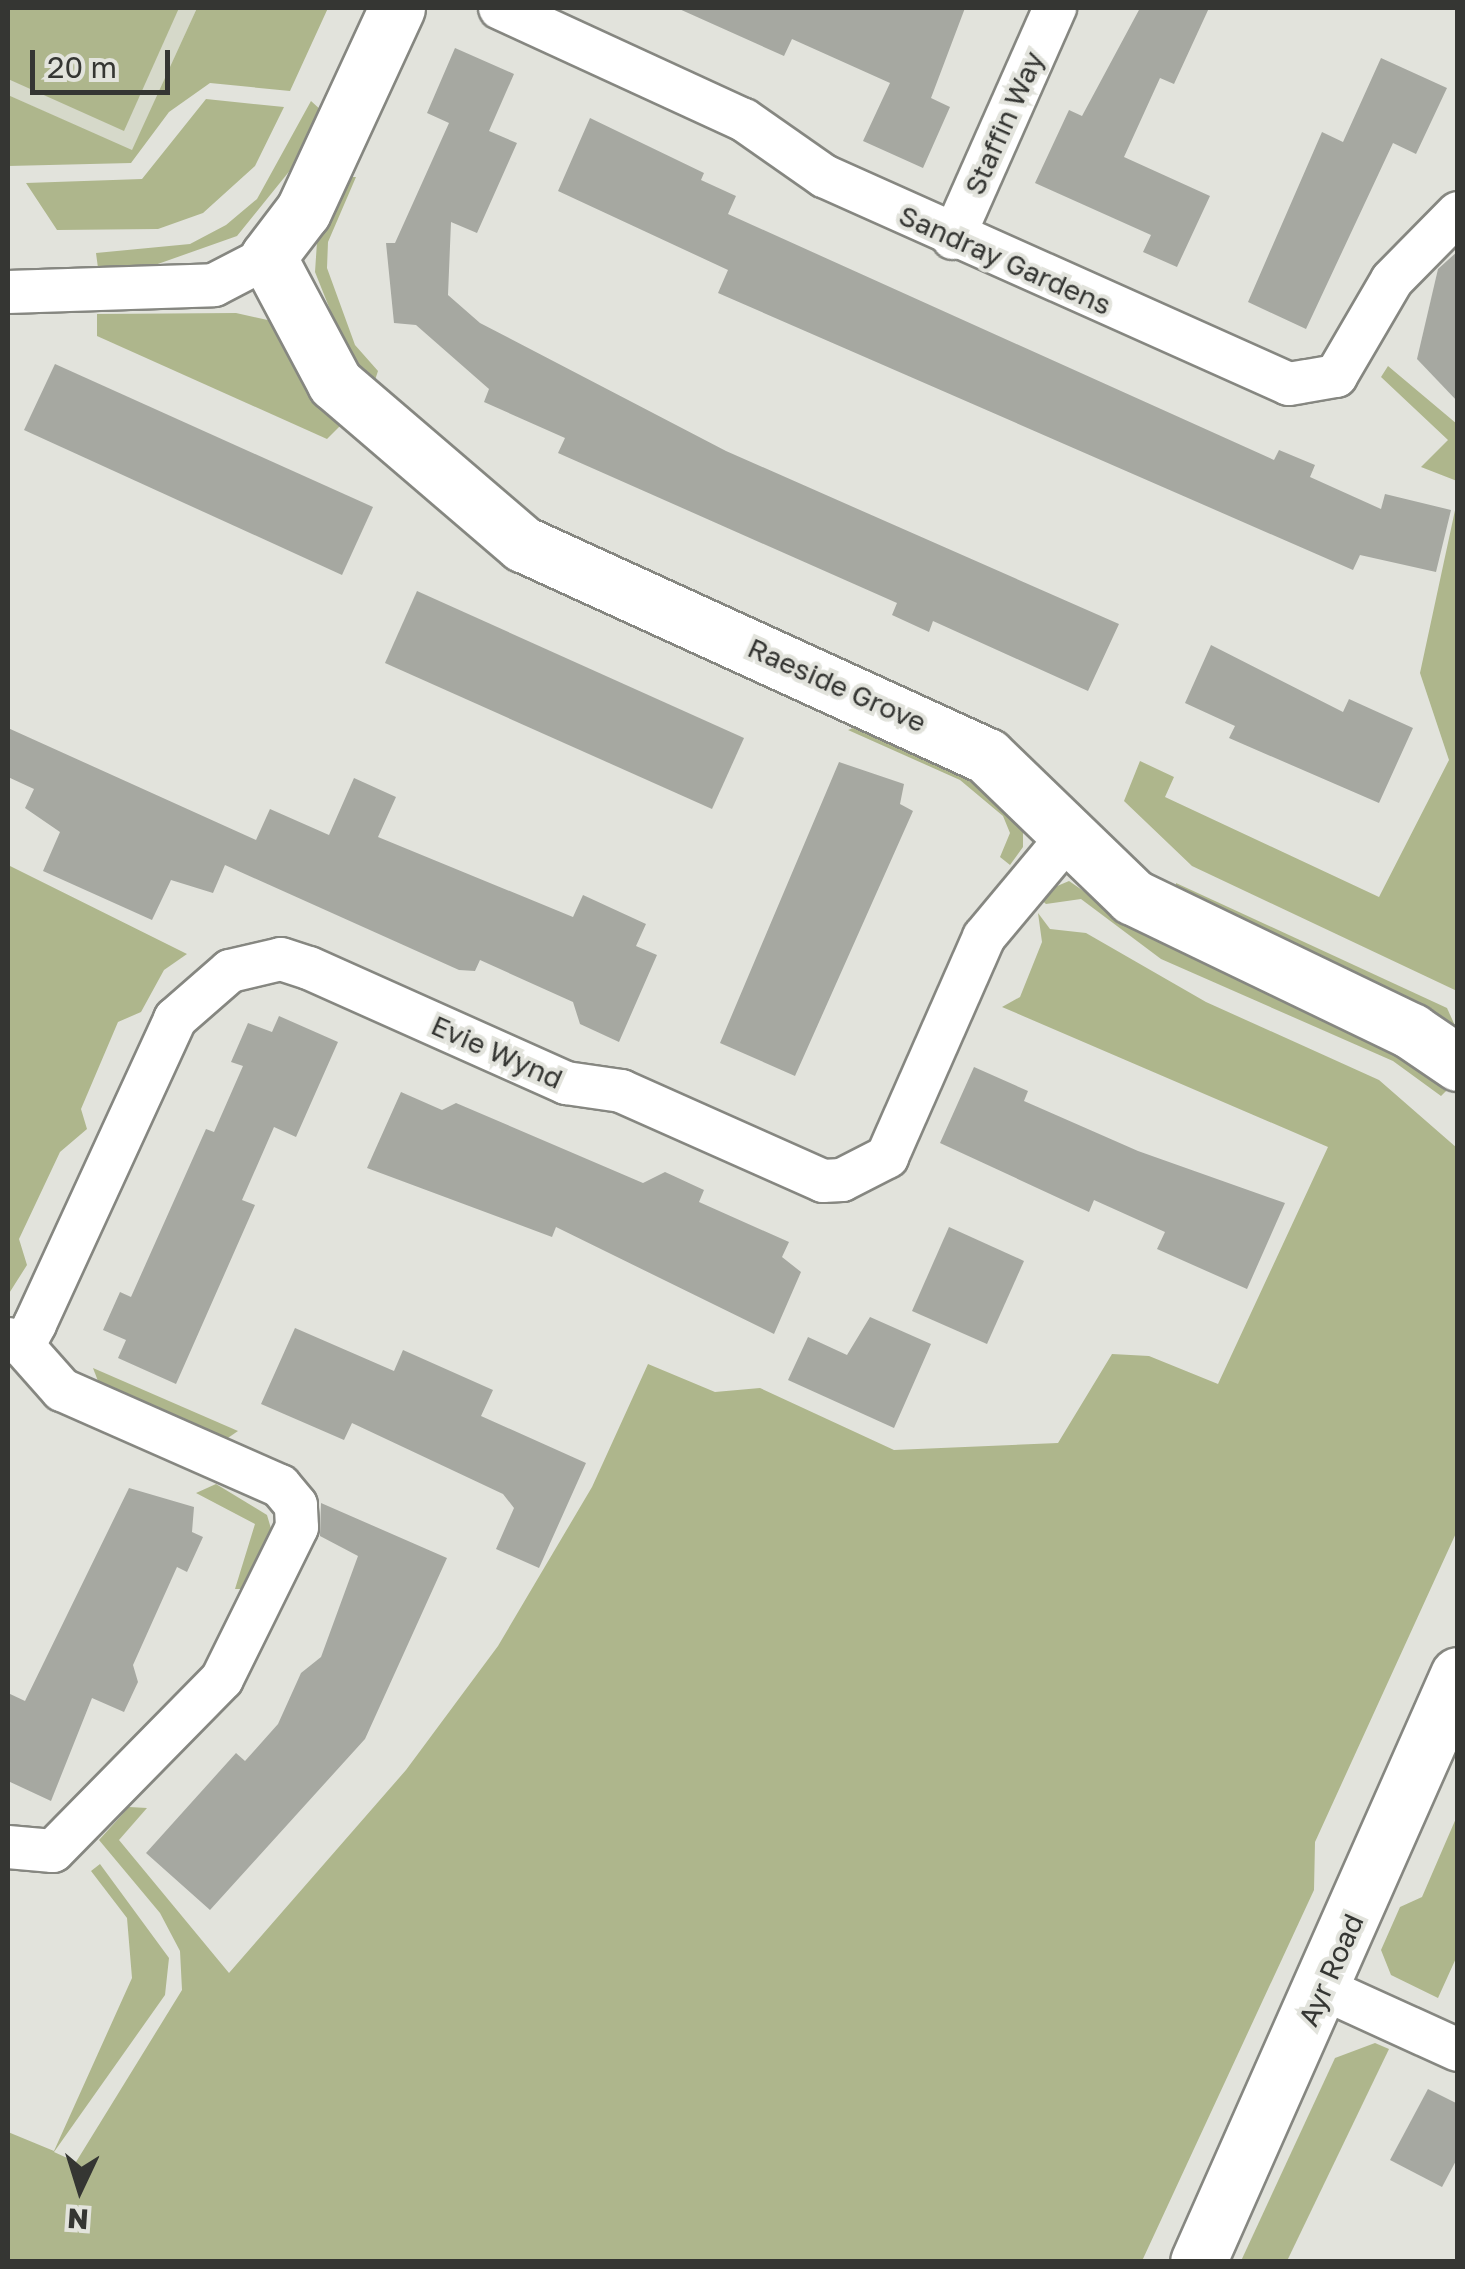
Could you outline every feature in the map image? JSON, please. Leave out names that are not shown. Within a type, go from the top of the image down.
[{"type":"street","points":[[8,292],[214,285],[268,258],[302,211],[397,8]]},
{"type":"street","name":"Sandray Gardens","points":[[500,8],[744,120],[824,176],[1270,380],[1321,385],[1354,357],[1392,280],[1458,213]]},
{"type":"street","name":"Staffin Way","points":[[953,238],[1054,8]]},
{"type":"street","name":"Raeside Grove","points":[[268,258],[335,383],[492,524],[987,756],[1133,897],[1172,920],[1411,1031],[1458,1063]]},
{"type":"street","name":"Evie Wynd","points":[[15,1342],[176,1018],[230,972],[281,960],[309,968],[566,1084],[621,1091],[823,1181],[842,1180],[888,1157],[984,936],[1070,834]]},
{"type":"street","points":[[8,1847],[53,1850],[222,1679],[297,1527],[296,1505],[280,1486],[62,1390],[15,1342]]},
{"type":"street","name":"Ayr Road","points":[[1198,2262],[1324,1989],[1458,1675]]},
{"type":"street","points":[[1324,1989],[1458,2050]]},
{"type":"shaded area","points":[[8,8],[197,8],[132,151],[8,95]]},
{"type":"green space","points":[[8,8],[179,8],[124,131],[8,79]]},
{"type":"green space","points":[[197,8],[328,8],[290,91],[210,83],[169,112],[131,163],[8,166],[8,95],[132,150]]},
{"type":"green space","points":[[206,99],[284,107],[255,166],[203,213],[158,229],[57,230],[26,183],[142,179]]},
{"type":"green space","points":[[311,101],[322,111],[300,158],[237,236],[155,265],[98,268],[96,253],[190,244],[226,225],[257,199]]},
{"type":"green space","points":[[344,177],[356,177],[328,242],[327,268],[355,345],[378,371],[373,386],[345,347],[315,272],[317,242]]},
{"type":"green space","points":[[236,313],[272,321],[341,425],[327,439],[97,336],[97,314]]},
{"type":"green space","points":[[1388,366],[1457,424],[1457,481],[1421,467],[1448,440],[1381,377]]},
{"type":"green space","points":[[1457,501],[1458,991],[1192,866],[1124,801],[1140,761],[1174,777],[1165,797],[1379,897],[1449,760],[1420,673]]},
{"type":"green space","points":[[863,724],[954,763],[1023,820],[1023,847],[1010,865],[1000,857],[1010,833],[1003,816],[960,780],[848,730]]},
{"type":"green space","points":[[8,865],[187,954],[164,970],[141,1012],[118,1022],[81,1109],[87,1129],[60,1152],[19,1239],[27,1265],[8,1295]]},
{"type":"green space","points":[[1069,881],[1155,940],[1404,1056],[1450,1087],[1441,1096],[1393,1061],[1161,959],[1081,899],[1046,904],[1036,895]]},
{"type":"green space","points":[[1176,883],[1447,1008],[1457,1030],[1175,896]]},
{"type":"green space","points":[[1038,913],[1050,929],[1086,933],[1206,1002],[1379,1080],[1457,1148],[1457,1531],[1315,1842],[1314,1890],[1142,2261],[8,2261],[8,2132],[54,2151],[132,1978],[127,1918],[91,1871],[100,1864],[169,1958],[165,1995],[54,2152],[76,2162],[182,1990],[180,1951],[160,1913],[99,1840],[129,1807],[147,1808],[119,1840],[229,1973],[406,1770],[498,1646],[592,1487],[648,1364],[715,1392],[760,1388],[894,1450],[1058,1443],[1112,1354],[1149,1356],[1218,1384],[1328,1147],[1002,1007],[1020,997],[1042,942]]},
{"type":"green space","points":[[93,1368],[238,1431],[222,1442],[101,1389]]},
{"type":"green space","points":[[216,1484],[267,1515],[272,1532],[251,1589],[235,1589],[255,1524],[196,1493]]},
{"type":"green space","points":[[1457,1816],[1457,1956],[1438,1998],[1391,1975],[1381,1950],[1400,1907],[1422,1897]]},
{"type":"green space","points":[[1375,2043],[1389,2049],[1287,2261],[1241,2261],[1335,2058]]},
{"type":"building","points":[[677,8],[965,8],[931,98],[950,107],[923,168],[863,141],[890,83],[792,39],[784,56]]},
{"type":"building","points":[[1140,8],[1209,8],[1174,84],[1160,78],[1124,157],[1210,196],[1177,267],[1143,252],[1151,235],[1035,183],[1069,110],[1082,116]]},
{"type":"building","points":[[455,48],[514,74],[489,131],[517,143],[477,233],[451,222],[448,295],[480,323],[726,451],[1119,624],[1088,691],[933,621],[929,632],[892,615],[897,603],[558,453],[565,438],[484,402],[489,389],[416,325],[394,323],[386,243],[395,243],[449,123],[427,113]]},
{"type":"building","points":[[1381,58],[1447,88],[1416,154],[1393,143],[1306,329],[1248,302],[1322,132],[1343,142]]},
{"type":"building","points":[[590,118],[704,173],[701,180],[736,196],[728,214],[1274,460],[1279,450],[1315,465],[1310,477],[1381,509],[1385,494],[1451,510],[1436,572],[1360,555],[1353,570],[718,293],[728,270],[558,191]]},
{"type":"building","points":[[1458,251],[1458,402],[1417,359],[1438,269]]},
{"type":"building","points":[[55,364],[373,507],[342,575],[24,430]]},
{"type":"building","points":[[417,591],[744,738],[712,809],[385,663]]},
{"type":"building","points":[[1211,645],[1343,712],[1349,699],[1413,728],[1379,803],[1229,738],[1235,726],[1185,703]]},
{"type":"building","points":[[8,728],[256,840],[270,809],[329,835],[354,778],[396,797],[378,837],[573,917],[583,895],[646,924],[636,946],[657,955],[619,1042],[580,1024],[573,1002],[480,960],[475,971],[459,970],[225,865],[213,893],[171,880],[152,920],[43,871],[60,832],[25,808],[34,789],[8,777]]},
{"type":"building","points":[[839,762],[904,784],[900,804],[913,811],[795,1076],[720,1043]]},
{"type":"building","points":[[279,1016],[338,1042],[296,1137],[274,1127],[242,1200],[255,1205],[176,1384],[118,1358],[126,1340],[103,1330],[120,1292],[131,1297],[206,1129],[214,1132],[243,1066],[231,1062],[248,1023],[272,1032]]},
{"type":"building","points":[[974,1067],[1028,1091],[1024,1101],[1138,1151],[1285,1203],[1247,1289],[1157,1249],[1165,1232],[1094,1200],[1089,1212],[940,1143]]},
{"type":"building","points":[[401,1092],[442,1110],[456,1103],[643,1183],[665,1172],[704,1190],[699,1202],[789,1242],[782,1257],[801,1272],[774,1334],[556,1227],[552,1237],[367,1168]]},
{"type":"building","points":[[949,1227],[1024,1261],[987,1344],[912,1311]]},
{"type":"building","points":[[870,1317],[931,1344],[894,1428],[788,1380],[808,1337],[847,1355]]},
{"type":"building","points":[[295,1328],[394,1371],[403,1350],[493,1390],[481,1416],[586,1463],[539,1568],[496,1549],[514,1508],[503,1494],[352,1423],[344,1440],[261,1404]]},
{"type":"building","points":[[129,1488],[194,1507],[192,1532],[203,1537],[187,1572],[177,1567],[133,1665],[138,1682],[124,1712],[92,1698],[51,1801],[8,1781],[8,1693],[25,1701]]},
{"type":"building","points":[[321,1503],[447,1558],[365,1739],[210,1910],[146,1853],[236,1753],[245,1761],[278,1724],[301,1673],[321,1657],[358,1556],[320,1536]]},
{"type":"building","points":[[1428,2089],[1458,2104],[1458,2157],[1442,2187],[1390,2160]]}]
